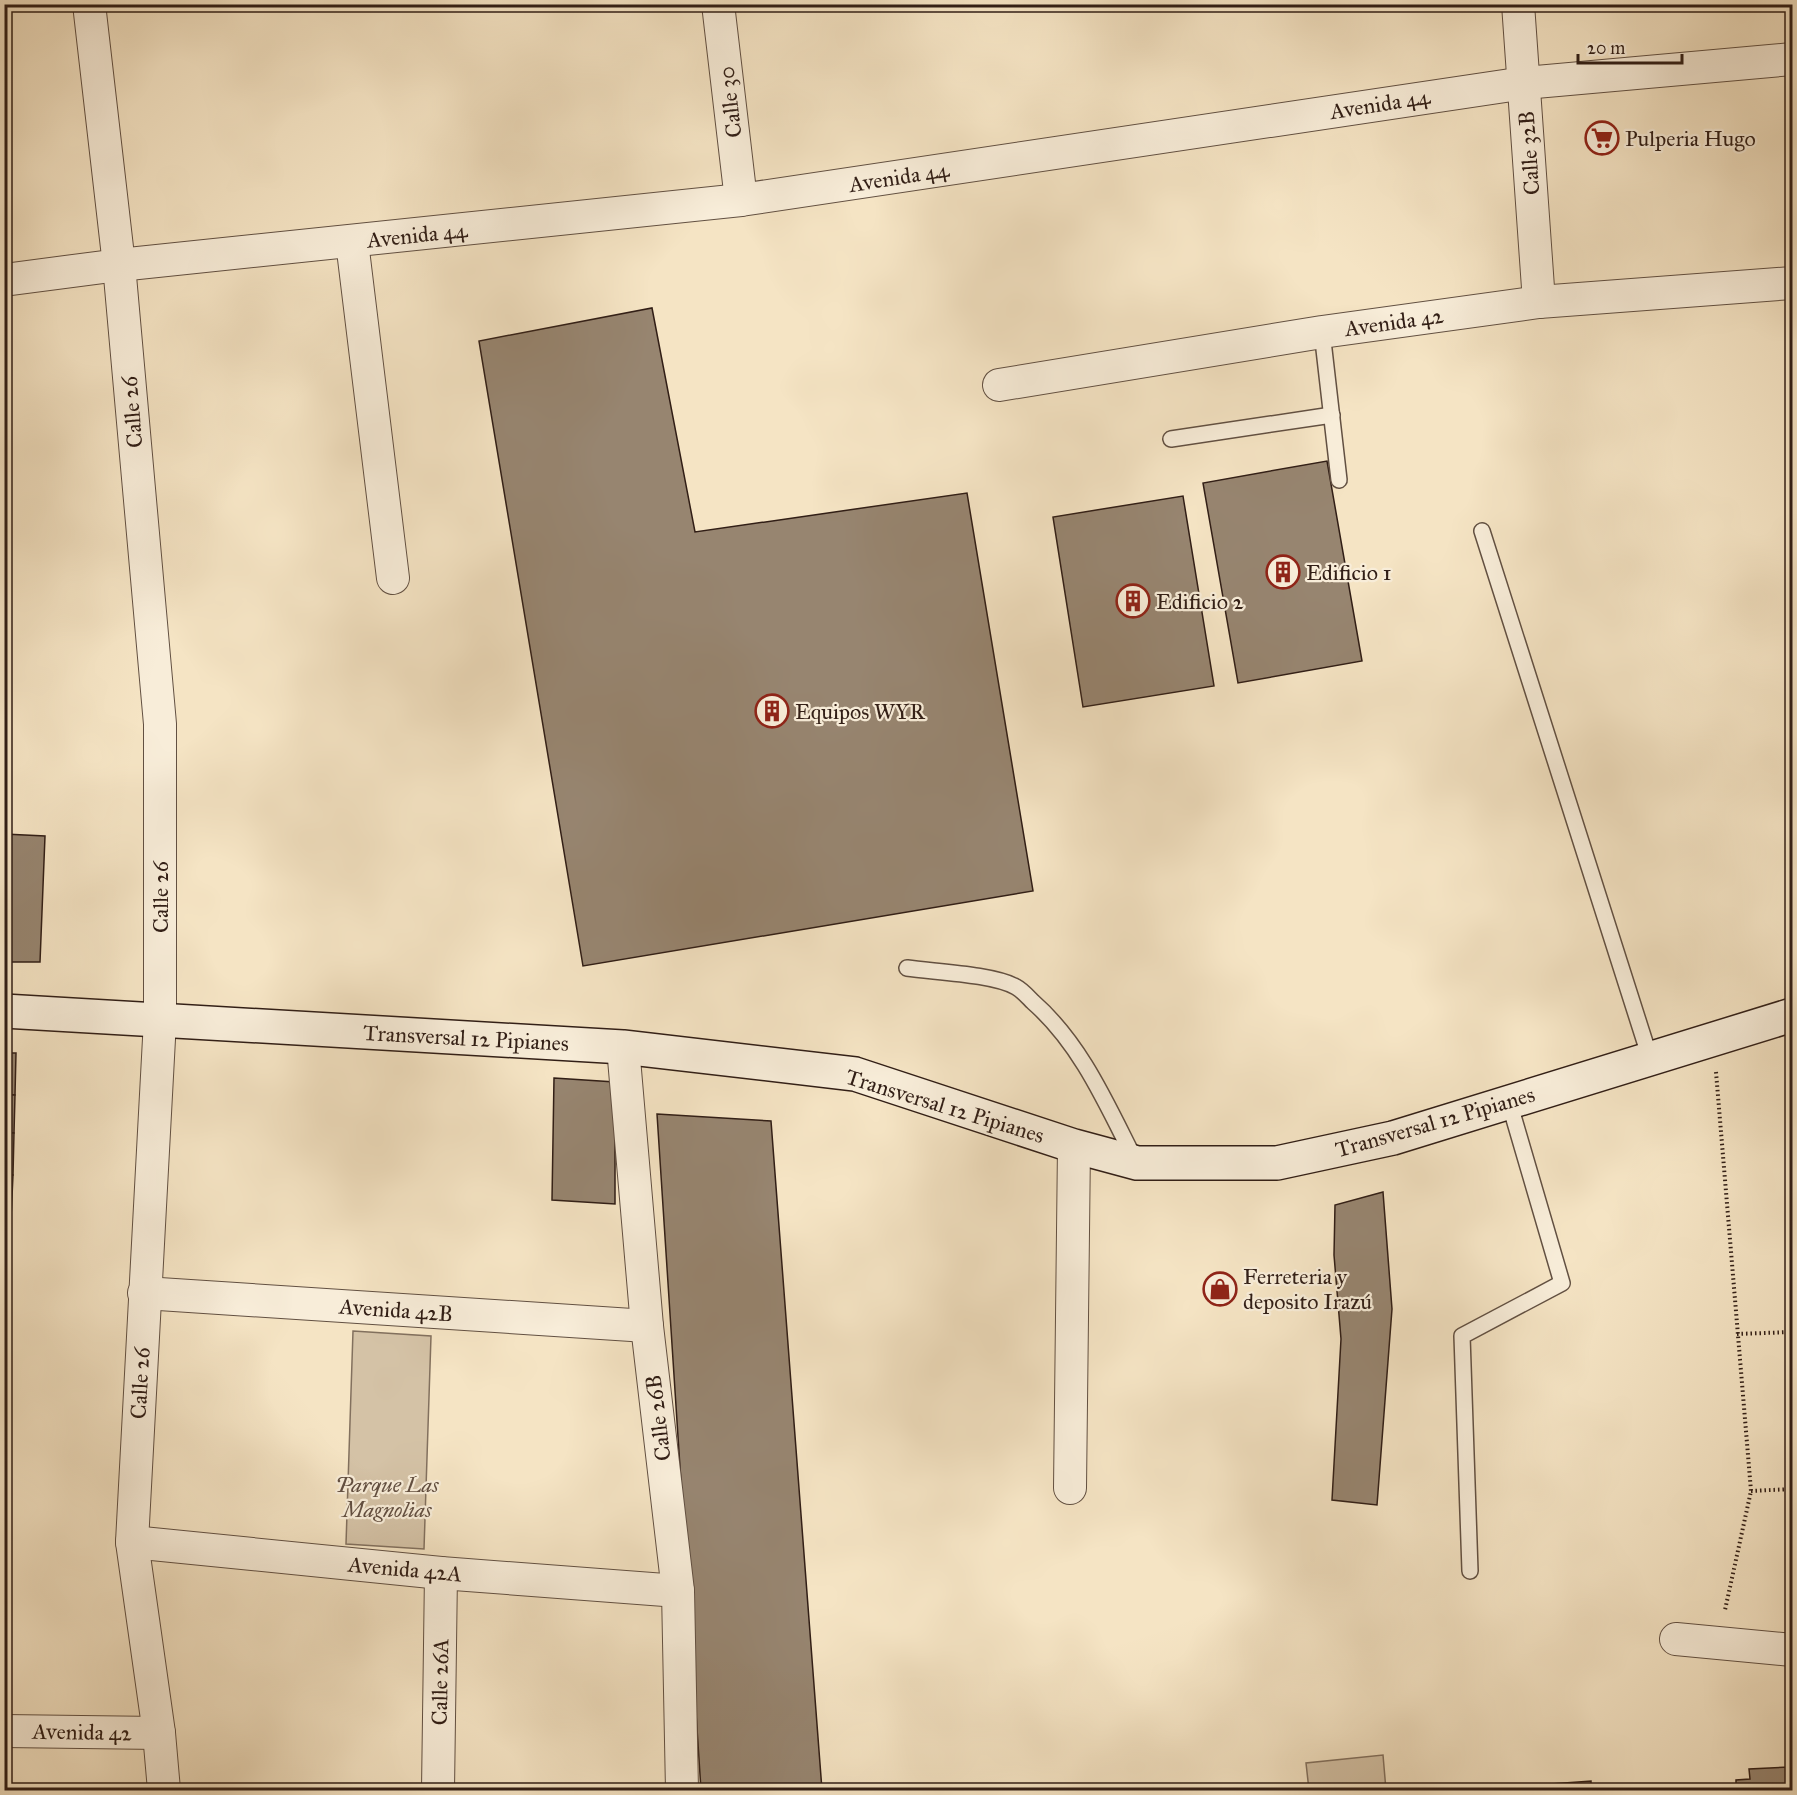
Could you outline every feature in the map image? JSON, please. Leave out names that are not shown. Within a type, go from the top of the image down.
[{"type":"street","name":"Calle 26","points":[[89,4],[119,265],[160,724],[160,1020],[132,1542],[159,1733],[164,1791]]},
{"type":"street","name":"Calle 30","points":[[718,4],[741,200]]},
{"type":"street","name":"Calle 32B","points":[[1518,4],[1539,302]]},
{"type":"street","name":"Avenida 44","points":[[4,280],[119,265],[741,200],[1524,83],[1792,59]]},
{"type":"street","points":[[352,242],[393,578]]},
{"type":"street","name":"Avenida 42","points":[[999,385],[1322,332],[1539,302],[1792,283]]},
{"type":"street","name":"Transversal 12 Pipianes","points":[[4,1011],[623,1047],[855,1074],[1074,1146],[1137,1162],[1277,1163],[1393,1138],[1792,1015]]},
{"type":"street","name":"Calle 26B","points":[[623,1047],[647,1326],[678,1591],[682,1791]]},
{"type":"street","points":[[1070,1488],[1074,1146]]},
{"type":"street","name":"Avenida 42B","points":[[144,1293],[647,1326]]},
{"type":"street","name":"Avenida 42A","points":[[132,1542],[441,1573],[678,1591]]},
{"type":"street","name":"Calle 26A","points":[[438,1791],[441,1573]]},
{"type":"street","points":[[1676,1639],[1792,1650]]},
{"type":"street","name":"Avenida 42","points":[[4,1731],[159,1733]]},
{"type":"lane","points":[[1322,332],[1339,480]]},
{"type":"lane","points":[[1171,439],[1332,415]]},
{"type":"lane","points":[[1482,531],[1650,1058]]},
{"type":"lane","points":[[907,968],[980,977],[1016,986],[1040,1007],[1069,1040],[1137,1162]]},
{"type":"lane","points":[[1470,1571],[1462,1336],[1562,1283],[1509,1102]]},
{"type":"path","points":[[1713,1039],[1751,1491],[1718,1642]]},
{"type":"path","points":[[1737,1334],[1792,1332]]},
{"type":"path","points":[[1751,1491],[1792,1489]]},
{"type":"green space","name":"Parque Las Magnolias","points":[[353,1331],[431,1336],[424,1549],[346,1544]]},
{"type":"green space","points":[[1383,1755],[1386,1790],[1309,1790],[1306,1763]]},
{"type":"building","name":"Equipos WYR","points":[[652,308],[695,532],[967,493],[1033,891],[583,966],[479,341]]},
{"type":"building","name":"Edificio 1","points":[[1327,461],[1362,661],[1238,683],[1203,483]]},
{"type":"building","name":"Edificio 2","points":[[1183,496],[1214,686],[1083,707],[1053,517]]},
{"type":"building","points":[[4,834],[45,836],[40,962],[4,962]]},
{"type":"building","points":[[4,1053],[16,1053],[15,1095],[4,1095]]},
{"type":"building","points":[[554,1078],[615,1082],[615,1204],[552,1200]]},
{"type":"building","points":[[4,1095],[15,1095],[14,1133],[4,1133]]},
{"type":"building","points":[[657,1114],[771,1121],[822,1790],[701,1790]]},
{"type":"building","points":[[4,1133],[14,1133],[13,1175],[4,1175]]},
{"type":"building","points":[[4,1175],[13,1175],[11,1218],[4,1218]]},
{"type":"building","points":[[1383,1192],[1392,1309],[1377,1505],[1332,1500],[1341,1339],[1334,1255],[1335,1205]]},
{"type":"building","points":[[4,1218],[11,1218],[10,1260],[4,1260]]},
{"type":"building","points":[[4,1260],[10,1260],[9,1299],[4,1299]]},
{"type":"building","points":[[4,1299],[9,1299],[8,1341],[4,1341]]},
{"type":"building","points":[[4,1341],[8,1341],[7,1380],[4,1380]]},
{"type":"building","points":[[4,1380],[7,1380],[5,1420],[4,1420]]},
{"type":"building","points":[[1789,1767],[1792,1790],[1736,1790],[1736,1780],[1750,1779],[1749,1769]]},
{"type":"building","points":[[1591,1781],[1591,1790],[1552,1790],[1551,1784]]},
{"type":"place","name":"Pulperia Hugo","points":[[1602,138]]},
{"type":"place","name":"Edificio 1","points":[[1283,572]]},
{"type":"place","name":"Edificio 2","points":[[1133,601]]},
{"type":"place","name":"Equipos WYR","points":[[772,711]]},
{"type":"place","name":"Ferreteria y deposito Irazú","points":[[1220,1289]]}]
